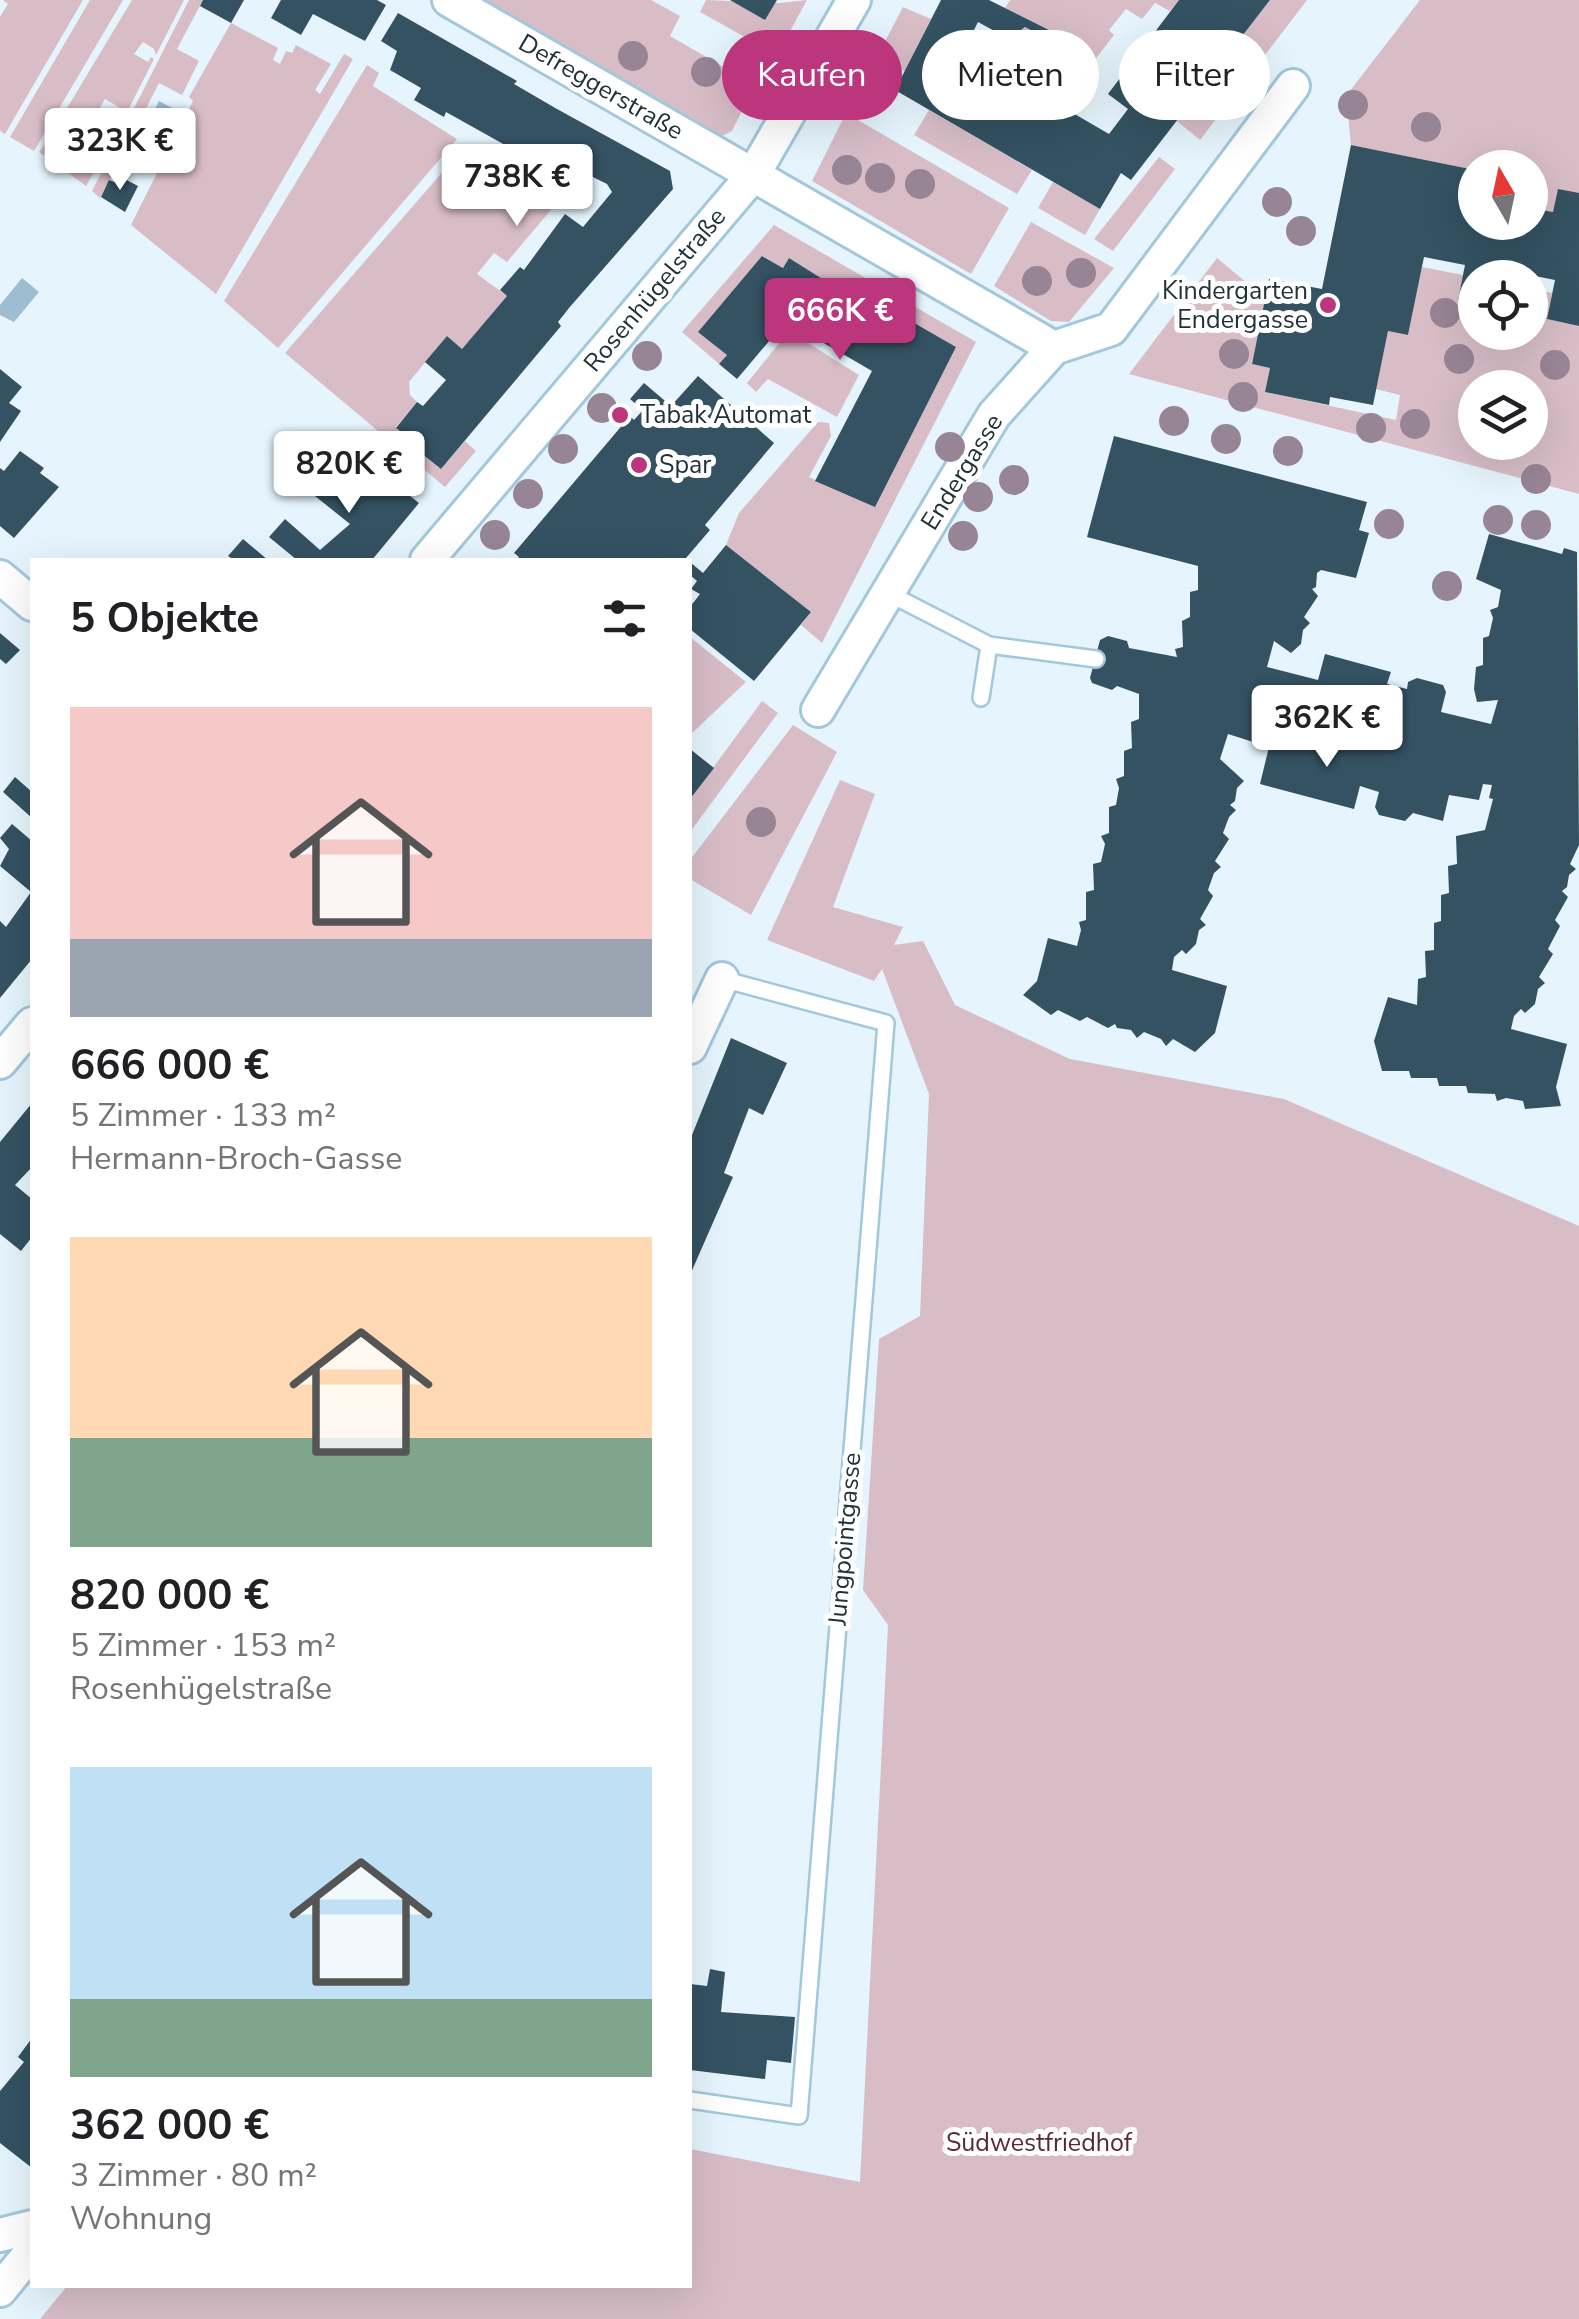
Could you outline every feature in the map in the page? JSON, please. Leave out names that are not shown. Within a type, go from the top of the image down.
[{"type":"street","name":"Defreggerstraße","points":[[449,0],[488,10],[753,175],[1054,348]]},
{"type":"street","name":"Rosenhügelstraße","points":[[429,558],[753,175],[854,0]]},
{"type":"street","name":"Endergasse","points":[[818,710],[994,415],[1054,348],[1111,329],[1293,86]]},
{"type":"street","points":[[0,577],[30,602]]},
{"type":"street","points":[[692,1042],[722,979]]},
{"type":"street","points":[[0,1062],[30,1026]]},
{"type":"street","points":[[0,2235],[30,2227]]},
{"type":"street","points":[[0,2290],[30,2253]]},
{"type":"lane","points":[[888,593],[989,645],[1096,659]]},
{"type":"lane","points":[[981,698],[989,645]]},
{"type":"lane","name":"Jungpointgasse","points":[[692,2100],[799,2116],[886,1023],[722,979]]},
{"type":"green space","points":[[3,0],[83,0],[5,134],[0,131],[0,17],[8,4]]},
{"type":"green space","points":[[90,0],[123,0],[34,151],[10,137]]},
{"type":"green space","points":[[132,0],[184,0],[156,55],[143,42],[134,54],[148,62],[151,57],[154,59],[127,112],[105,99],[98,111],[107,118],[113,110],[125,118],[86,186],[39,152],[45,144],[67,157],[76,142],[55,128]]},
{"type":"green space","points":[[189,0],[203,0],[177,49],[199,61],[182,95],[159,83],[100,198],[92,191]]},
{"type":"green space","points":[[476,0],[651,0],[680,16],[670,36],[722,66],[722,120],[738,120],[732,131],[716,139]]},
{"type":"green space","points":[[706,0],[807,0],[791,30],[732,30],[700,12]]},
{"type":"green space","points":[[1010,0],[1179,0],[1170,11],[1155,3],[1142,19],[1126,9],[1109,30],[1114,35],[1099,54],[1099,30],[1049,30],[1005,8]]},
{"type":"green space","points":[[1270,0],[1307,0],[1270,48],[1270,30],[1247,30]]},
{"type":"green space","points":[[1420,0],[1579,0],[1579,193],[1553,212],[1548,211],[1548,150],[1458,150],[1458,167],[1351,145],[1346,96]]},
{"type":"green space","points":[[903,7],[931,19],[922,30],[905,71],[902,30],[891,30]]},
{"type":"green space","points":[[231,23],[278,48],[273,60],[280,64],[286,51],[292,53],[296,45],[331,64],[315,90],[320,94],[344,54],[353,59],[216,294],[131,225],[193,101],[189,97]]},
{"type":"green space","points":[[367,65],[379,73],[373,86],[457,139],[278,348],[224,301]]},
{"type":"green space","points":[[842,120],[858,120],[1009,208],[971,274],[812,181]]},
{"type":"green space","points":[[923,120],[946,120],[1032,170],[1017,194],[914,135]]},
{"type":"green space","points":[[1178,120],[1215,120],[1200,140]]},
{"type":"green space","points":[[466,145],[554,195],[555,205],[507,262],[494,253],[477,274],[507,296],[462,349],[447,336],[409,382],[410,395],[417,402],[396,427],[407,436],[407,443],[441,469],[465,441],[476,451],[445,487],[285,353]]},
{"type":"green space","points":[[1159,157],[1175,169],[1113,251],[1094,239]]},
{"type":"green space","points":[[1053,182],[1100,209],[1085,235],[1038,208]]},
{"type":"green space","points":[[1031,222],[1114,268],[1069,322],[1051,321],[994,286]]},
{"type":"green space","points":[[774,225],[976,342],[822,643],[801,625],[811,612],[726,545],[739,513],[818,422],[829,423],[831,436],[809,477],[875,506],[956,347],[844,283],[840,290],[789,258],[783,268],[763,256],[699,331],[727,355],[719,364],[682,332]]},
{"type":"green space","points":[[1217,258],[1265,298],[1252,364],[1270,368],[1265,392],[1396,420],[1400,395],[1376,389],[1388,331],[1408,335],[1422,267],[1458,274],[1458,350],[1548,350],[1548,319],[1579,326],[1579,494],[1129,374]]},
{"type":"green space","points":[[789,331],[859,375],[837,417],[768,379],[756,392],[747,383]]},
{"type":"green space","points":[[692,639],[746,682],[692,733]]},
{"type":"green space","points":[[762,701],[778,713],[692,829],[692,796]]},
{"type":"green space","points":[[793,725],[837,752],[751,915],[692,880],[692,857]]},
{"type":"green space","name":"Südwestfriedhof","points":[[840,780],[875,794],[833,907],[903,927],[894,945],[923,941],[955,1005],[1070,1059],[1284,1099],[1579,1226],[1579,2319],[40,2319],[66,2288],[692,2288],[692,2149],[860,2182],[888,1625],[863,1590],[879,1339],[920,1316],[929,1094],[882,969],[874,981],[767,940]]},
{"type":"water","points":[[159,101],[178,111],[159,149],[146,151],[140,139]]},
{"type":"water","points":[[22,278],[39,292],[14,322],[0,315],[0,305]]},
{"type":"building","points":[[203,0],[244,0],[231,23],[200,6]]},
{"type":"building","points":[[281,0],[377,0],[386,5],[365,41],[313,14],[301,35],[271,18]]},
{"type":"building","points":[[730,0],[777,0],[765,20]]},
{"type":"building","points":[[941,0],[989,0],[1049,30],[993,30],[978,22],[974,30],[926,30]]},
{"type":"building","points":[[1179,0],[1270,0],[1247,30],[1156,30]]},
{"type":"building","points":[[398,13],[517,81],[514,84],[557,109],[670,171],[673,189],[569,308],[558,322],[561,326],[441,469],[396,428],[417,402],[423,406],[446,380],[425,362],[447,336],[462,349],[507,296],[500,290],[520,267],[524,270],[565,214],[583,227],[612,192],[607,184],[542,152],[531,169],[501,151],[505,145],[446,112],[444,117],[414,100],[421,88],[390,70],[397,51],[381,41]]},
{"type":"building","points":[[922,37],[922,106],[902,94],[902,76]]},
{"type":"building","points":[[1119,79],[1119,102],[1108,94]]},
{"type":"building","points":[[947,120],[1085,120],[1109,134],[1120,120],[1177,120],[1131,180],[1121,173],[1100,209]]},
{"type":"building","points":[[55,128],[77,141],[67,157],[45,144]]},
{"type":"building","points":[[1351,145],[1458,167],[1458,240],[1548,240],[1548,211],[1553,212],[1558,189],[1579,193],[1579,326],[1548,319],[1555,280],[1548,279],[1548,260],[1458,260],[1458,264],[1424,257],[1408,335],[1388,331],[1373,405],[1330,397],[1329,405],[1265,392],[1270,368],[1252,364],[1269,279],[1322,289]]},
{"type":"building","points":[[117,175],[138,186],[125,212],[101,197],[109,180],[114,182]]},
{"type":"building","points":[[762,256],[783,268],[789,258],[840,290],[843,282],[956,347],[875,507],[815,481],[872,371],[786,321],[737,379],[719,364],[727,355],[698,332]]},
{"type":"building","points":[[0,369],[22,387],[9,403],[21,411],[0,442]]},
{"type":"building","points":[[698,376],[774,443],[705,525],[710,530],[686,558],[518,558],[514,553],[630,416],[634,420],[643,410],[630,399],[644,383],[671,406]]},
{"type":"building","points":[[1114,436],[1367,502],[1359,530],[1369,533],[1356,578],[1321,570],[1317,573],[1316,587],[1312,589],[1318,596],[1304,617],[1310,623],[1303,630],[1301,644],[1291,653],[1274,641],[1267,667],[1318,680],[1325,654],[1391,672],[1387,684],[1407,689],[1408,682],[1417,678],[1443,685],[1446,692],[1441,712],[1491,724],[1498,700],[1477,702],[1474,689],[1476,667],[1483,665],[1483,638],[1489,636],[1493,618],[1490,610],[1498,607],[1501,590],[1476,579],[1489,534],[1562,554],[1564,548],[1577,552],[1579,845],[1570,864],[1576,869],[1562,891],[1568,897],[1555,920],[1560,926],[1548,949],[1553,954],[1539,977],[1545,983],[1538,989],[1535,1004],[1514,1016],[1511,1029],[1567,1044],[1556,1087],[1561,1106],[1525,1109],[1523,1101],[1497,1101],[1495,1094],[1468,1093],[1466,1086],[1439,1086],[1437,1078],[1411,1078],[1409,1071],[1382,1071],[1374,1041],[1388,997],[1417,1005],[1418,979],[1426,977],[1425,951],[1434,950],[1434,923],[1441,921],[1441,895],[1449,893],[1448,866],[1457,864],[1456,836],[1485,830],[1493,799],[1489,798],[1492,785],[1483,784],[1479,800],[1449,795],[1443,821],[1413,813],[1405,821],[1379,815],[1375,807],[1379,792],[1360,786],[1354,809],[1260,784],[1269,747],[1228,734],[1220,759],[1244,781],[1230,805],[1236,810],[1223,833],[1229,839],[1215,861],[1221,867],[1214,873],[1208,890],[1213,896],[1200,919],[1206,925],[1186,954],[1182,950],[1174,957],[1172,970],[1227,986],[1215,1033],[1195,1052],[1173,1039],[1166,1046],[1161,1039],[1144,1032],[1137,1038],[1131,1030],[1117,1028],[1115,1024],[1108,1028],[1087,1017],[1080,1021],[1058,1010],[1051,1015],[1023,995],[1037,981],[1048,938],[1077,946],[1079,922],[1086,920],[1086,892],[1094,890],[1093,864],[1101,862],[1105,844],[1101,836],[1109,833],[1109,807],[1116,805],[1116,779],[1124,776],[1124,751],[1132,748],[1131,722],[1139,719],[1139,694],[1092,683],[1100,640],[1108,636],[1127,641],[1129,648],[1177,657],[1175,649],[1183,647],[1182,621],[1190,617],[1190,592],[1198,590],[1198,566],[1087,537]]},
{"type":"building","points":[[20,451],[44,468],[40,473],[59,487],[14,538],[0,526],[0,468],[4,471]]},
{"type":"building","points":[[325,455],[374,495],[387,478],[419,503],[374,558],[295,558],[269,537],[285,519],[320,550],[350,524],[300,484]]},
{"type":"building","points":[[243,539],[266,558],[231,558],[228,556]]},
{"type":"building","points":[[726,545],[811,612],[754,681],[692,631],[692,604],[700,594],[692,590],[697,581],[692,577],[692,564],[703,573]]},
{"type":"building","points":[[0,633],[20,650],[6,664],[0,659]]},
{"type":"building","points":[[692,751],[714,768],[692,796]]},
{"type":"building","points":[[15,777],[30,790],[30,816],[3,792]]},
{"type":"building","points":[[12,824],[30,839],[30,891],[0,866],[9,849],[0,838]]},
{"type":"building","points":[[30,893],[30,961],[0,998],[0,921],[6,927]]},
{"type":"building","points":[[731,1038],[787,1063],[763,1115],[749,1108],[724,1173],[733,1177],[692,1270],[692,1135]]},
{"type":"building","points":[[30,1105],[30,1169],[15,1185],[30,1197],[30,1240],[21,1251],[0,1234],[0,1142]]},
{"type":"building","points":[[710,1969],[725,1972],[721,2012],[795,2017],[791,2063],[767,2060],[765,2079],[692,2070],[692,1984],[707,1986]]},
{"type":"building","points":[[30,2041],[30,2166],[0,2143],[0,2091],[24,2062],[18,2057]]},
{"type":"place","name":"Kindergarten Endergasse","points":[[1328,305]]},
{"type":"place","name":"Tabak Automat","points":[[620,415]]},
{"type":"place","name":"Spar","points":[[639,465]]}]
